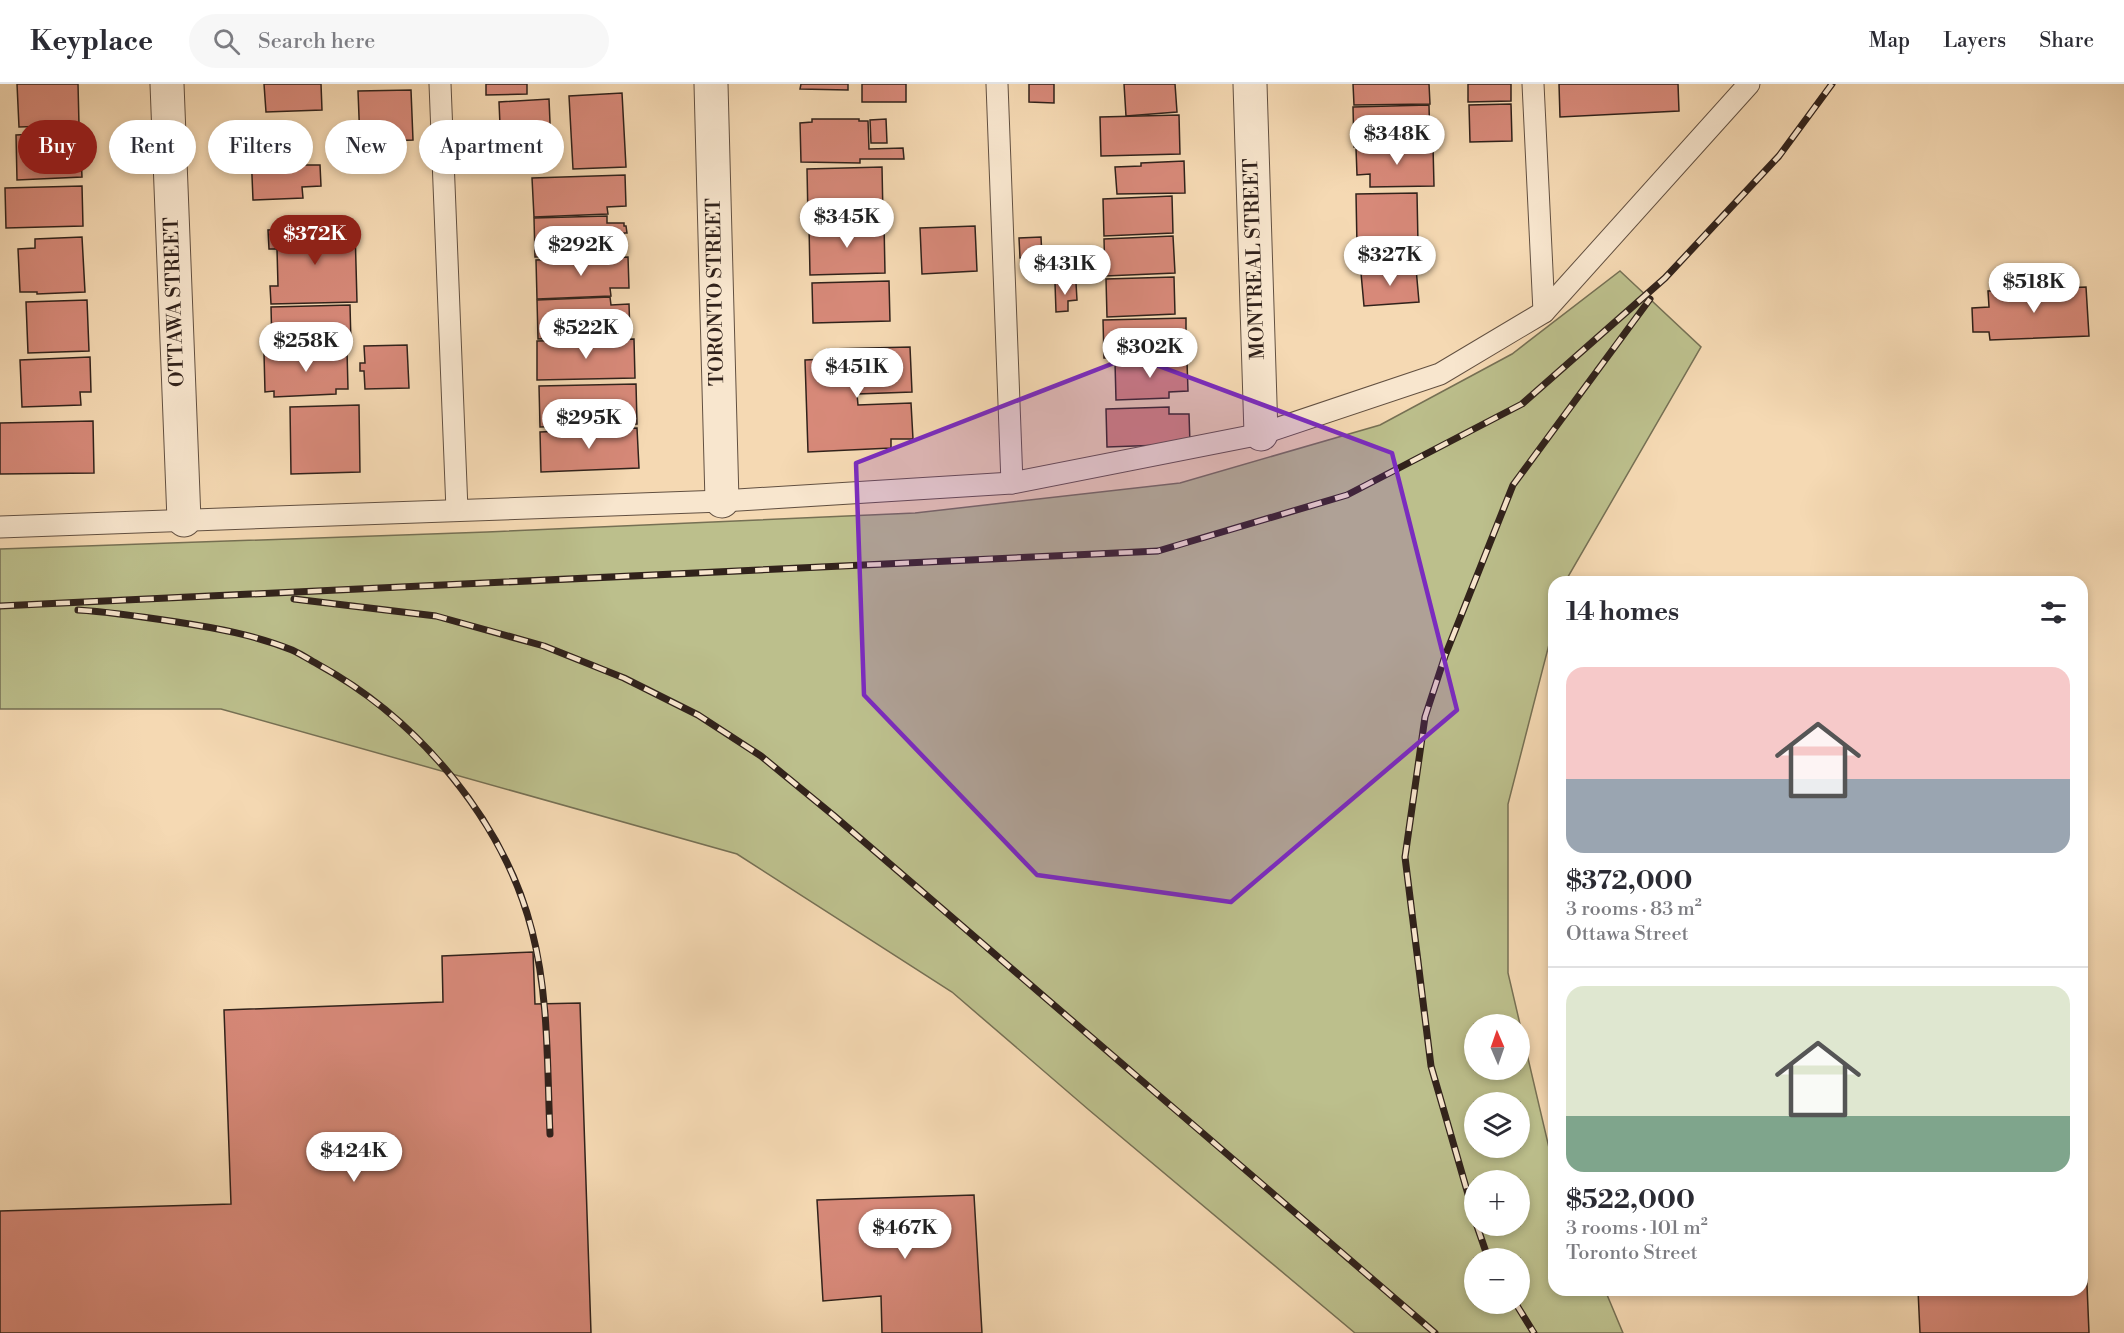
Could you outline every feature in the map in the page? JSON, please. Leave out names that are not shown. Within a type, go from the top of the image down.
[{"type":"street","name":"OTTAWA STREET","points":[[167,84],[184,520]]},
{"type":"street","name":"TORONTO STREET","points":[[711,84],[722,501]]},
{"type":"street","name":"MONTREAL STREET","points":[[1250,84],[1261,434]]},
{"type":"lane","points":[[440,84],[457,510]]},
{"type":"lane","points":[[997,84],[1012,483]]},
{"type":"lane","points":[[1533,84],[1544,312]]},
{"type":"lane","points":[[0,527],[722,501],[1012,483],[1261,434],[1440,374],[1544,312],[1749,84]]},
{"type":"highlighted area","points":[[1132,356],[1392,453],[1457,710],[1231,902],[1037,875],[864,695],[856,463]]},
{"type":"green space","points":[[1620,271],[1701,347],[1568,576],[1548,576],[1548,648],[1508,804],[1508,973],[1518,1014],[1464,1014],[1464,1080],[1530,1080],[1530,1067],[1548,1143],[1548,1296],[1608,1296],[1623,1333],[1355,1333],[952,992],[737,854],[221,709],[0,709],[0,549],[487,532],[915,513],[1180,483],[1380,425],[1512,354]]},
{"type":"building","points":[[17,84],[78,84],[79,120],[19,120]]},
{"type":"building","points":[[264,84],[321,84],[322,110],[266,112]]},
{"type":"building","points":[[486,84],[527,84],[527,94],[486,95]]},
{"type":"building","points":[[801,84],[848,84],[848,90],[800,89]]},
{"type":"building","points":[[862,84],[906,84],[906,102],[862,102]]},
{"type":"building","points":[[1029,84],[1054,84],[1054,103],[1029,102]]},
{"type":"building","points":[[1124,84],[1175,84],[1177,112],[1126,116]]},
{"type":"building","points":[[1353,84],[1429,84],[1430,104],[1354,105]]},
{"type":"building","points":[[1468,84],[1511,84],[1511,101],[1468,102]]},
{"type":"building","points":[[1559,84],[1678,84],[1679,111],[1560,117]]},
{"type":"building","points":[[411,90],[413,140],[407,140],[407,120],[359,120],[358,91]]},
{"type":"building","points":[[622,93],[626,167],[573,169],[569,96]]},
{"type":"building","points":[[549,99],[550,120],[500,120],[499,102]]},
{"type":"building","points":[[1511,104],[1512,141],[1470,142],[1469,105]]},
{"type":"building","points":[[1429,105],[1430,146],[1354,147],[1353,107]]},
{"type":"building","points":[[1179,115],[1180,154],[1101,156],[1100,117]]},
{"type":"building","points":[[812,119],[868,121],[869,149],[903,148],[904,159],[860,159],[860,163],[801,162],[800,123],[812,122]]},
{"type":"building","points":[[886,119],[887,143],[871,143],[870,120]]},
{"type":"building","points":[[16,135],[18,135],[18,174],[82,174],[82,177],[17,180]]},
{"type":"building","points":[[1433,146],[1434,186],[1370,187],[1370,174],[1357,175],[1356,148]]},
{"type":"building","points":[[1184,161],[1185,193],[1117,194],[1115,167]]},
{"type":"building","points":[[313,165],[320,165],[321,186],[302,187],[303,198],[253,200],[252,174],[313,174]]},
{"type":"building","points":[[882,167],[883,217],[808,218],[807,169]]},
{"type":"building","points":[[625,175],[626,206],[607,207],[608,214],[534,217],[532,178]]},
{"type":"building","points":[[82,186],[83,226],[6,228],[5,188]]},
{"type":"building","points":[[1417,193],[1418,244],[1357,246],[1356,194]]},
{"type":"building","points":[[1172,196],[1173,233],[1104,236],[1103,199]]},
{"type":"building","points":[[607,216],[607,223],[624,223],[626,226],[625,254],[535,257],[534,218]]},
{"type":"building","points":[[884,223],[885,273],[810,275],[809,225]]},
{"type":"building","points":[[975,226],[977,271],[922,274],[920,228]]},
{"type":"building","points":[[355,228],[357,302],[271,304],[270,286],[278,286],[277,249],[269,249],[268,230]]},
{"type":"building","points":[[1173,236],[1175,273],[1105,276],[1104,239]]},
{"type":"building","points":[[82,237],[85,292],[37,294],[37,292],[20,292],[18,249],[35,248],[35,239]]},
{"type":"building","points":[[1041,237],[1042,257],[1020,258],[1019,238]]},
{"type":"building","points":[[628,257],[629,288],[610,288],[611,296],[537,299],[536,260]]},
{"type":"building","points":[[1416,268],[1419,302],[1364,306],[1361,273]]},
{"type":"building","points":[[1174,277],[1175,314],[1107,317],[1106,279]]},
{"type":"building","points":[[889,281],[890,321],[813,323],[812,283]]},
{"type":"building","points":[[1055,283],[1076,283],[1077,300],[1068,301],[1068,311],[1056,312]]},
{"type":"building","points":[[2086,287],[2089,336],[1990,340],[1989,332],[1973,332],[1972,308],[1989,307],[1988,291]]},
{"type":"building","points":[[610,297],[611,305],[629,304],[630,335],[538,339],[537,300]]},
{"type":"building","points":[[87,300],[89,351],[28,353],[26,302]]},
{"type":"building","points":[[350,305],[351,344],[272,346],[271,307]]},
{"type":"building","points":[[1186,318],[1186,350],[1167,351],[1167,356],[1104,358],[1103,320]]},
{"type":"building","points":[[634,339],[635,378],[537,380],[537,341]]},
{"type":"building","points":[[407,345],[409,388],[365,389],[364,371],[360,371],[360,363],[365,363],[364,346]]},
{"type":"building","points":[[910,347],[912,392],[857,394],[858,405],[911,403],[913,439],[891,439],[891,448],[808,452],[805,360],[828,359],[828,349]]},
{"type":"building","points":[[347,350],[348,389],[336,389],[336,394],[274,397],[274,391],[265,392],[264,353]]},
{"type":"building","points":[[90,357],[91,392],[80,392],[81,405],[22,407],[20,360]]},
{"type":"building","points":[[1187,361],[1188,391],[1169,392],[1169,398],[1116,400],[1115,362]]},
{"type":"building","points":[[636,384],[637,424],[540,427],[539,386]]},
{"type":"building","points":[[359,405],[360,472],[291,474],[290,407]]},
{"type":"building","points":[[1169,407],[1169,414],[1189,414],[1190,444],[1107,447],[1106,409]]},
{"type":"building","points":[[93,421],[94,473],[0,474],[0,423]]},
{"type":"building","points":[[637,428],[639,468],[541,472],[540,432]]},
{"type":"building","points":[[533,952],[535,1004],[580,1003],[591,1333],[0,1333],[0,1211],[231,1204],[224,1010],[443,1002],[442,956]]},
{"type":"building","points":[[974,1195],[982,1333],[882,1333],[881,1296],[823,1301],[817,1200]]},
{"type":"building","points":[[1918,1296],[2087,1296],[2089,1333],[1920,1333]]},
{"type":"railway","points":[[0,606],[1158,551],[1347,495],[1522,404],[1665,278],[1779,156],[1832,84]]},
{"type":"railway","points":[[1464,1180],[1431,1066],[1405,857],[1425,717],[1445,656],[1513,485],[1650,299]]},
{"type":"railway","points":[[294,599],[436,616],[544,646],[624,678],[698,715],[761,756],[833,815],[1435,1333]]},
{"type":"railway","points":[[78,610],[206,627],[250,636],[292,650],[355,687],[423,744],[452,777],[478,813],[501,851],[519,890],[532,931],[542,981],[550,1134]]},
{"type":"railway","points":[[1480,1236],[1485,1248]]},
{"type":"railway","points":[[1522,1314],[1534,1333]]}]
